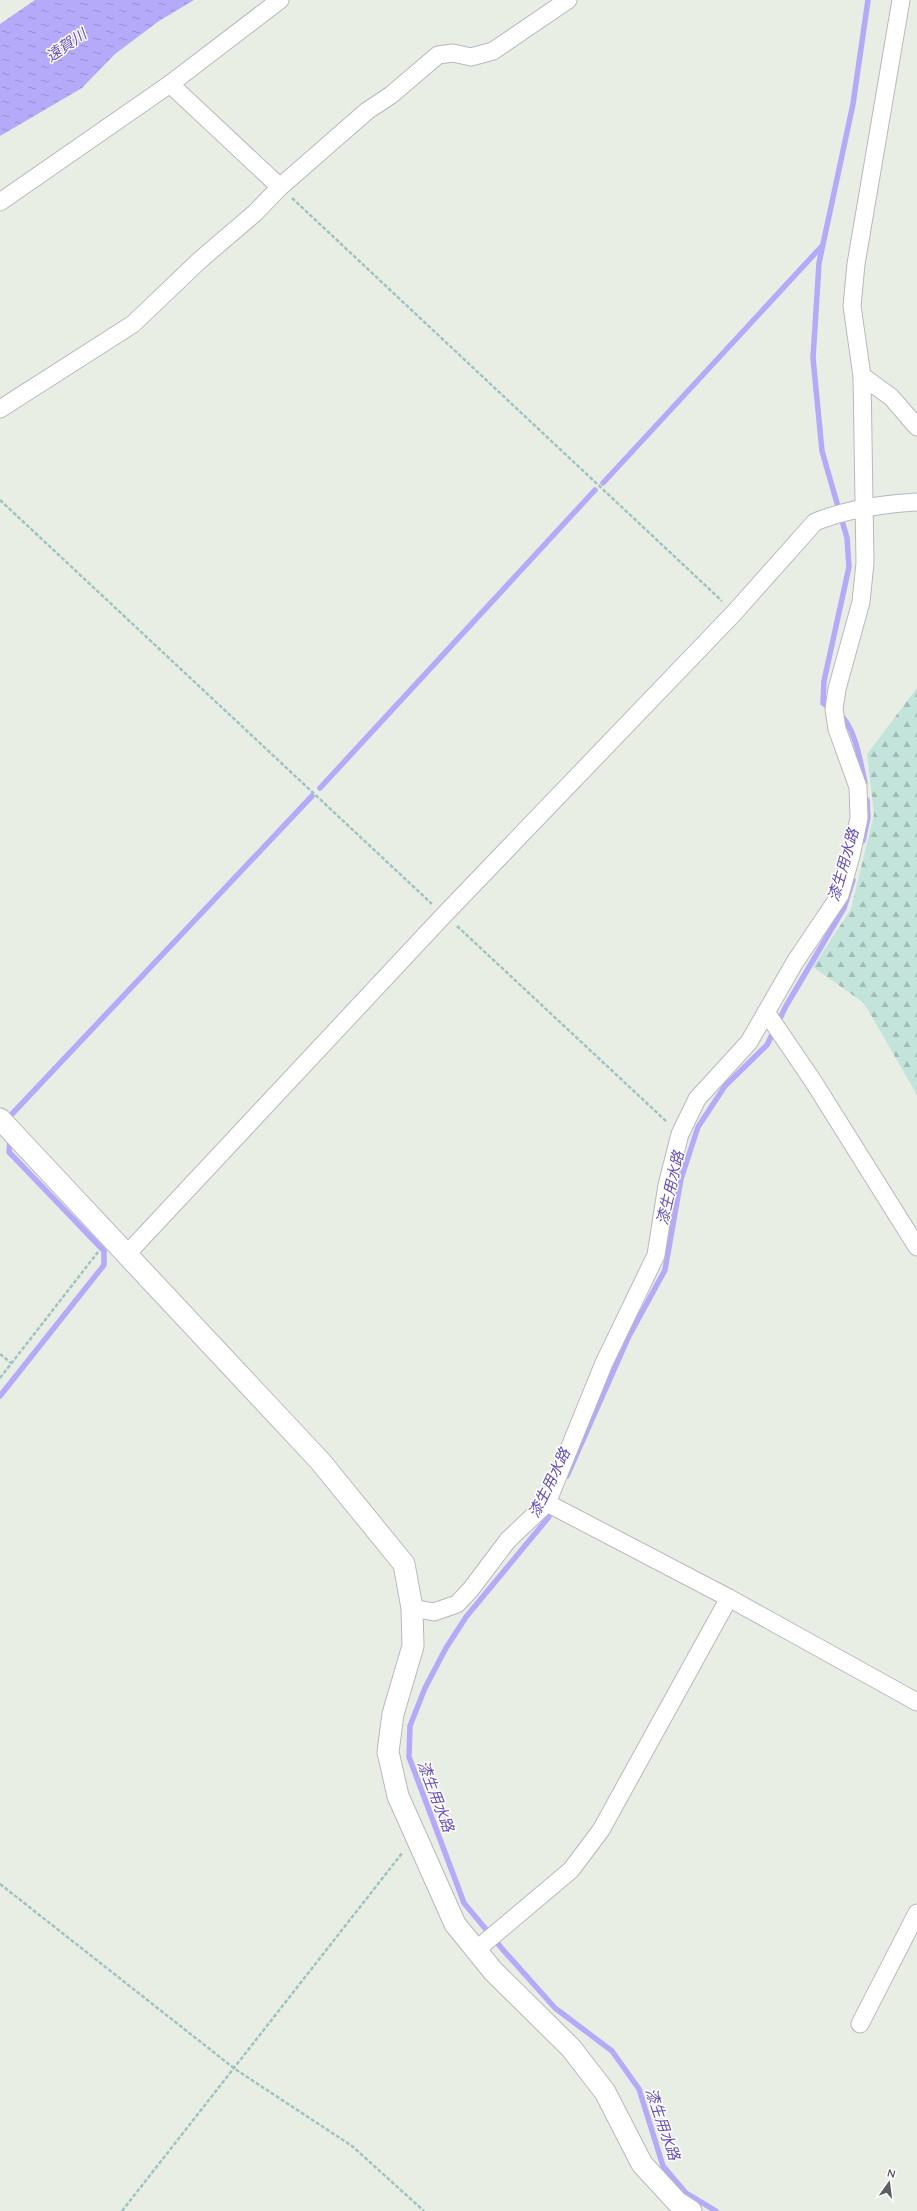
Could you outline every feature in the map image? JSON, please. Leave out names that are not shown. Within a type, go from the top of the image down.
[{"type":"street","points":[[0,202],[170,84],[280,0]]},
{"type":"street","points":[[0,409],[133,324],[200,260],[255,213],[280,187],[366,112],[391,95],[438,55],[453,53],[471,57],[493,51],[568,0]]},
{"type":"street","points":[[412,1608],[434,1612],[457,1604],[471,1589],[508,1540],[547,1503],[604,1363],[656,1255],[667,1185],[680,1134],[697,1099],[749,1042],[795,962],[840,895],[851,856],[859,818],[858,787],[837,729],[834,709],[837,689],[861,602],[865,563],[862,376],[852,306],[856,264],[900,0]]},
{"type":"street","points":[[170,84],[280,187]]},
{"type":"street","points":[[862,376],[891,397],[917,427]]},
{"type":"street","points":[[126,1255],[444,915],[734,613],[816,522],[831,515],[893,504],[917,502]]},
{"type":"street","points":[[766,1012],[813,1081],[917,1247]]},
{"type":"street","points":[[0,1119],[320,1461],[404,1564],[412,1608],[413,1646],[393,1714],[388,1752],[398,1796],[455,1924],[493,1971],[571,2048],[605,2092],[642,2164],[676,2202],[691,2211]]},
{"type":"street","points":[[547,1503],[729,1598],[917,1702]]},
{"type":"street","points":[[476,1950],[572,1870],[601,1830],[729,1598]]},
{"type":"street","points":[[860,2024],[917,1913]]},
{"type":"path","points":[[280,187],[734,613]]},
{"type":"path","points":[[0,500],[680,1134]]},
{"type":"path","points":[[0,1378],[97,1253]]},
{"type":"path","points":[[0,1354],[11,1363]]},
{"type":"path","points":[[122,2211],[235,2069],[416,1835]]},
{"type":"path","points":[[0,1884],[235,2069],[352,2146],[424,2211]]},
{"type":"green space","points":[[917,688],[917,1095],[864,1003],[813,967],[851,909],[874,814],[867,754]]},
{"type":"water","name":"遠賀川","points":[[35,0],[194,0],[159,21],[115,54],[82,88],[0,136],[0,24]]},
{"type":"waterway","points":[[832,710],[823,703],[824,681],[849,567],[847,538],[822,451],[813,358],[819,263],[853,104],[868,0]]},
{"type":"waterway","points":[[603,483],[821,247]]},
{"type":"waterway","points":[[320,788],[595,490]]},
{"type":"waterway","name":"漆生用水路","points":[[839,714],[845,719],[853,736],[865,783]]},
{"type":"waterway","points":[[12,1114],[312,796]]},
{"type":"waterway","name":"漆生用水路","points":[[863,841],[868,818],[867,800]]},
{"type":"waterway","name":"漆生用水路","points":[[567,1476],[629,1336],[665,1270],[681,1179],[698,1127],[725,1086],[767,1045],[786,1006],[844,908],[853,880]]},
{"type":"waterway","points":[[0,1396],[104,1265],[104,1251],[9,1152],[10,1140]]},
{"type":"waterway","name":"漆生用水路","points":[[553,1508],[548,1518],[466,1617],[446,1648],[425,1688],[410,1726],[409,1757],[464,1903],[504,1951],[555,2008],[612,2051],[639,2089],[663,2166],[686,2193],[716,2211]]}]
